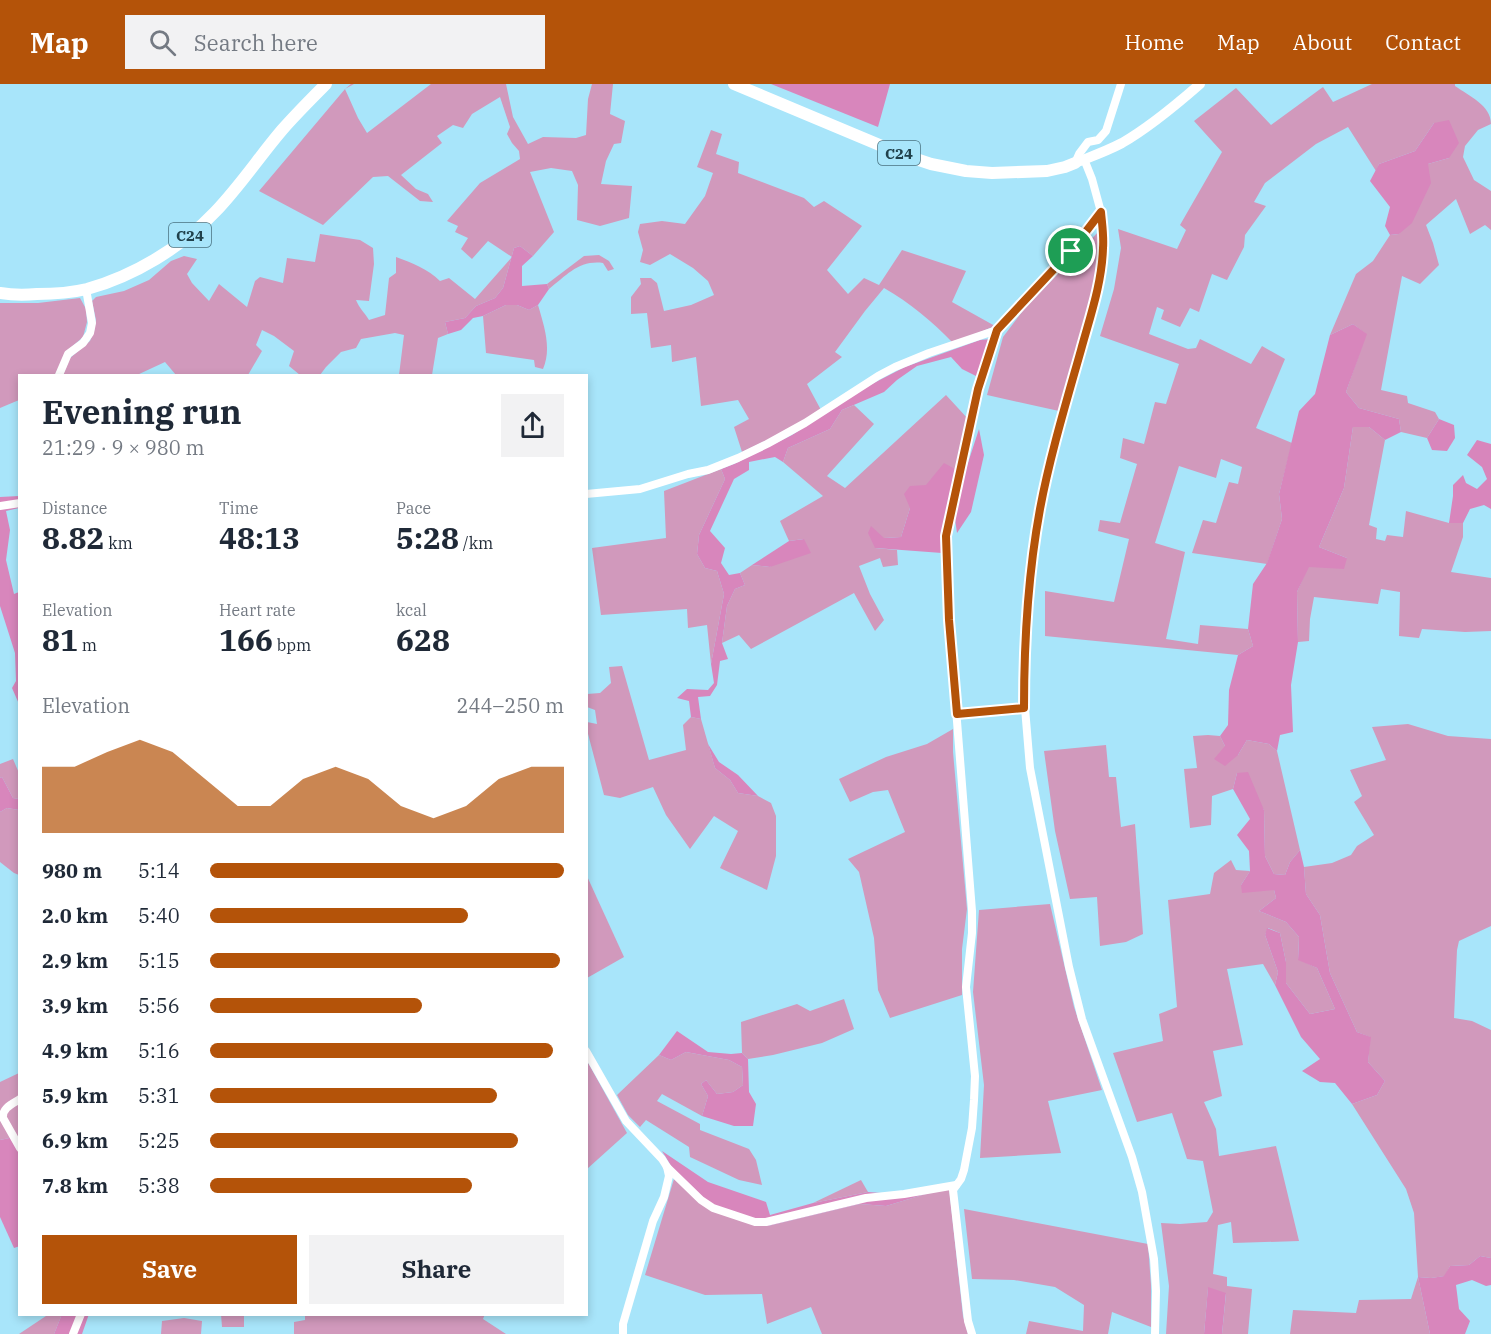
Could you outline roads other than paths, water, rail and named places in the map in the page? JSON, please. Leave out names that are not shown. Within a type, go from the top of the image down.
[{"type":"main road","name":"C24","points":[[0,293],[59,293],[86,289],[138,268],[164,254],[191,235],[220,207],[281,131],[326,84]]},
{"type":"main road","name":"C24","points":[[734,84],[746,87],[901,154],[931,164],[966,171],[992,173],[1047,171],[1065,167],[1120,144],[1148,127],[1200,84]]},
{"type":"street","points":[[1121,84],[1106,131],[1098,140],[1088,142],[1079,154],[1079,161],[1092,179],[1101,212],[1103,247],[1099,283],[1040,508],[1028,610],[1024,708],[1030,768],[1069,967],[1082,1019],[1132,1157],[1147,1215],[1154,1259],[1155,1334]]},
{"type":"street","points":[[972,1334],[968,1321],[952,1190],[961,1179],[964,1170],[972,1128],[975,1076],[966,987],[972,911],[949,620],[946,536],[978,389],[997,330],[1071,251],[1101,212]]},
{"type":"street","points":[[59,374],[68,354],[83,343],[90,333],[92,323],[86,289]]},
{"type":"street","points":[[588,494],[640,489],[708,470],[738,458],[805,423],[895,367],[929,352],[997,330]]},
{"type":"street","points":[[0,506],[18,503]]},
{"type":"street","points":[[957,714],[1024,708]]},
{"type":"street","points":[[588,1054],[626,1121],[667,1167],[701,1200],[713,1208],[755,1222],[766,1222],[866,1198],[956,1185]]},
{"type":"street","points":[[18,1100],[3,1112],[3,1118],[18,1144]]},
{"type":"street","points":[[623,1334],[623,1324],[653,1221],[669,1179],[667,1167]]},
{"type":"street","points":[[73,1334],[80,1316]]}]
